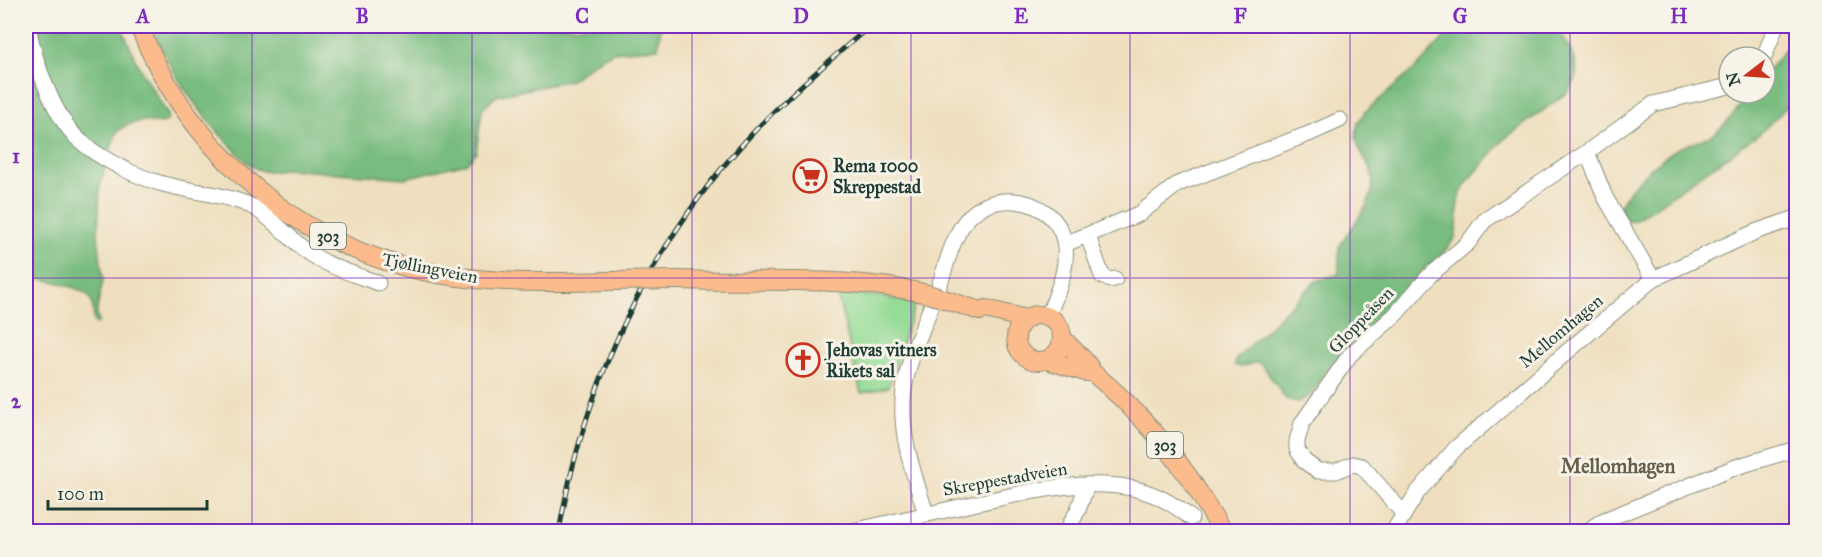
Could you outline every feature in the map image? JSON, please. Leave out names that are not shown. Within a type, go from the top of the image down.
[{"type":"main road","name":"Tjøllingveien","points":[[139,26],[171,90],[209,142],[234,169],[256,189],[307,225],[380,259],[450,276],[524,282],[679,280],[844,282],[888,286],[934,296],[980,311]]},
{"type":"main road","name":"303","points":[[1092,372],[1085,372],[1047,360],[1029,359],[1020,351],[1017,343],[1005,330],[980,311],[986,309],[1026,319],[1037,315],[1048,317],[1058,325],[1062,338],[1072,351],[1122,398],[1164,444],[1189,477],[1222,531]]},
{"type":"main road","points":[[1017,343],[1018,328],[1026,319]]},
{"type":"main road","points":[[1047,360],[1058,351],[1062,338]]},
{"type":"street","points":[[28,26],[36,62],[52,98],[68,126],[87,146],[104,158],[162,184],[216,195],[254,207],[308,253],[335,268],[378,283]]},
{"type":"street","points":[[1769,45],[1774,32],[1772,26]]},
{"type":"street","name":"Gloppeåsen","points":[[1403,513],[1362,466],[1353,464],[1336,471],[1312,468],[1300,456],[1297,448],[1302,423],[1350,355],[1395,315],[1430,275],[1468,243],[1484,221],[1587,152],[1653,104],[1717,89]]},
{"type":"street","points":[[1048,317],[1066,262],[1065,244],[1139,214],[1178,184],[1311,134],[1340,120]]},
{"type":"street","points":[[1587,152],[1605,197],[1653,279]]},
{"type":"street","name":"Skreppestadveien","points":[[926,514],[907,448],[904,389],[911,360],[961,227],[971,215],[982,208],[1002,201],[1023,202],[1048,213],[1059,228],[1065,244]]},
{"type":"street","name":"Mellomhagen","points":[[1393,531],[1432,473],[1456,448],[1653,279],[1755,232],[1797,218]]},
{"type":"street","points":[[1088,236],[1102,276],[1115,279]]},
{"type":"street","points":[[1586,531],[1602,521],[1736,467],[1797,449]]},
{"type":"street","points":[[1066,531],[1078,510],[1087,485]]},
{"type":"street","name":"Skreppestadveien","points":[[848,531],[1044,489],[1087,485],[1108,485],[1148,492],[1191,518]]},
{"type":"green space","points":[[35,26],[121,26],[139,67],[168,115],[167,121],[161,123],[142,121],[126,125],[117,132],[111,148],[100,184],[98,236],[103,280],[97,309],[99,320],[97,324],[94,322],[90,298],[86,294],[60,283],[26,277],[26,66],[33,63]]},
{"type":"green space","points":[[152,26],[661,26],[658,48],[613,52],[596,61],[571,80],[496,96],[482,110],[476,152],[467,163],[405,178],[286,169],[265,171],[255,168],[239,155],[197,107],[167,60]]},
{"type":"green space","points":[[1455,26],[1557,26],[1575,59],[1577,76],[1568,92],[1503,140],[1465,185],[1458,200],[1455,238],[1443,253],[1420,273],[1388,311],[1344,351],[1308,397],[1298,402],[1286,399],[1263,366],[1257,362],[1241,367],[1235,365],[1236,359],[1316,281],[1339,274],[1339,247],[1366,207],[1372,192],[1371,170],[1359,148],[1356,137],[1358,123],[1365,112],[1417,67]]},
{"type":"green space","points":[[1796,35],[1796,98],[1758,135],[1649,211],[1628,221],[1619,209],[1623,201],[1635,184],[1669,154],[1716,132],[1741,105],[1777,105],[1777,60]]},
{"type":"green space","points":[[837,292],[915,303],[888,387],[861,393]]},
{"type":"railway","points":[[559,532],[570,477],[585,423],[626,320],[652,270],[681,223],[714,178],[750,136],[793,93],[870,26]]},
{"type":"place","name":"Rema 1000 Skreppestad","points":[[810,176]]},
{"type":"place","name":"Jehovas vitners Rikets sal","points":[[803,360]]},
{"type":"district","name":"Mellomhagen","points":[[1618,466]]}]
